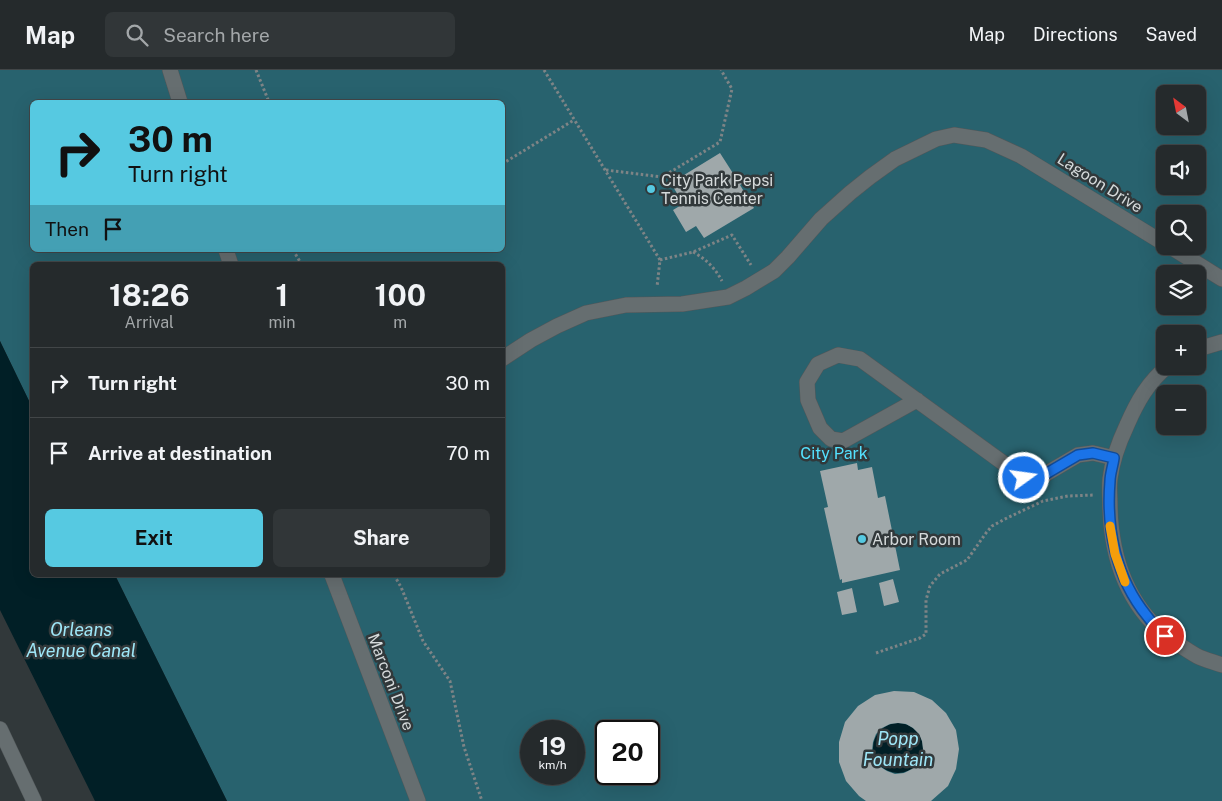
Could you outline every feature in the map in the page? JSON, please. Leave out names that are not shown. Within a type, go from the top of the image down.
[{"type":"street","points":[[170,70],[179,100]]},
{"type":"street","name":"Lagoon Drive","points":[[505,356],[557,326],[586,313],[626,305],[682,304],[728,297],[774,271],[821,220],[857,188],[895,159],[936,139],[954,135],[986,140],[1021,156],[1156,238]]},
{"type":"street","points":[[1183,255],[1222,279]]},
{"type":"street","points":[[1206,347],[1222,342]]},
{"type":"street","points":[[917,400],[843,441],[831,439],[820,428],[808,400],[807,382],[818,364],[838,355],[860,358],[1024,478],[1044,475],[1078,455],[1093,453],[1114,458]]},
{"type":"street","points":[[1156,375],[1137,403],[1114,458],[1110,479],[1110,527],[1115,554],[1131,593],[1147,617],[1165,636],[1198,656],[1222,665]]},
{"type":"street","name":"Marconi Drive","points":[[333,577],[418,801]]},
{"type":"street","points":[[0,729],[34,801]]},
{"type":"path","points":[[256,70],[268,100]]},
{"type":"path","points":[[544,70],[660,260],[657,287]]},
{"type":"path","points":[[606,170],[662,177],[720,142],[732,89],[720,70]]},
{"type":"path","points":[[505,162],[574,120]]},
{"type":"path","points":[[660,260],[693,252],[732,235],[754,271]]},
{"type":"path","points":[[693,252],[702,257],[716,271],[723,284],[729,282]]},
{"type":"path","points":[[876,653],[920,638],[926,634],[926,600],[930,586],[940,574],[968,560],[992,526],[1043,501],[1068,496],[1110,494]]},
{"type":"path","points":[[395,577],[423,641],[450,681],[464,747],[482,801]]},
{"type":"green space","name":"City Park","points":[[0,70],[1222,70],[1222,801],[227,801],[116,577],[505,577],[505,262],[30,262],[30,403],[0,341]]},
{"type":"water","name":"Orleans Avenue Canal","points":[[0,341],[30,403],[30,577],[116,577],[227,801],[95,801],[0,610]]},
{"type":"water","name":"Popp Fountain","points":[[893,723],[903,723],[916,730],[923,743],[923,753],[916,766],[903,773],[893,773],[884,769],[877,762],[873,753],[873,743],[877,734],[884,727]]},
{"type":"building","points":[[720,153],[736,178],[740,175],[745,182],[740,185],[754,208],[704,238],[696,226],[686,232],[673,210],[683,204],[671,183]]},
{"type":"building","name":"Arbor Room","points":[[857,463],[858,470],[872,467],[878,498],[885,496],[900,570],[842,583],[824,508],[828,507],[820,471]]},
{"type":"building","points":[[893,579],[899,602],[884,606],[879,583]]},
{"type":"building","points":[[852,588],[857,612],[842,615],[837,592]]},
{"type":"building","points":[[894,691],[914,692],[932,700],[946,713],[956,730],[959,749],[956,769],[948,786],[931,801],[866,801],[846,781],[839,762],[839,742],[845,722],[858,706],[875,695]],"holes":[[[890,724],[906,724],[919,734],[922,741],[922,757],[912,769],[904,773],[895,774],[879,766],[874,759],[872,751],[873,742],[876,734],[882,728]]]},
{"type":"slow traffic","points":[[1110,526],[1115,554],[1125,582]]},
{"type":"place","name":"City Park Pepsi Tennis Center","points":[[651,189]]},
{"type":"place","name":"Arbor Room","points":[[862,539]]},
{"type":"route","points":[[1024,478],[1044,475],[1078,455],[1093,453],[1114,458],[1110,479],[1110,527],[1115,554],[1131,593],[1147,617],[1165,636]]}]
